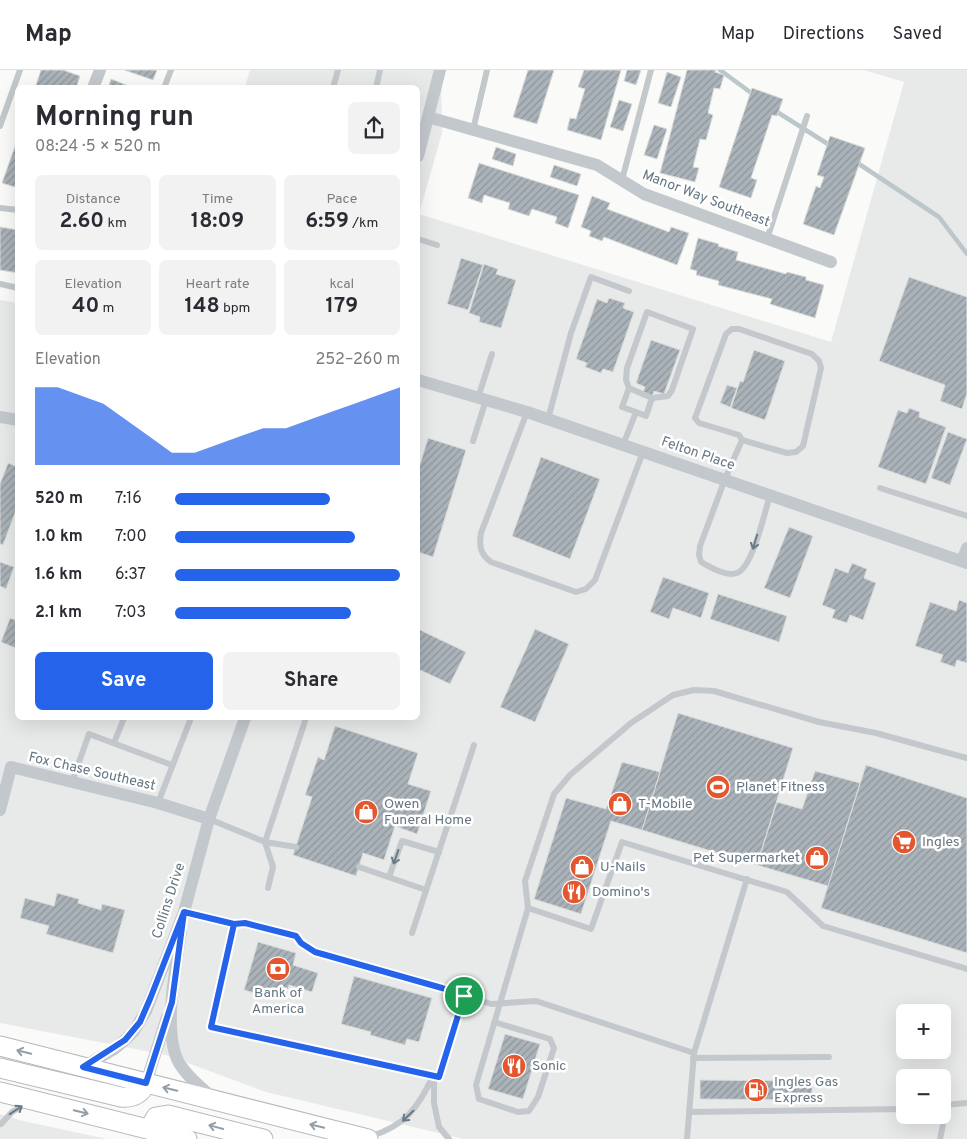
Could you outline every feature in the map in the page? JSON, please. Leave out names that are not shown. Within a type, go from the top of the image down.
[{"type":"main road","points":[[0,1046],[366,1139]]},
{"type":"main road","points":[[0,1068],[121,1097],[135,1095],[140,1092],[146,1083]]},
{"type":"main road","points":[[0,1092],[187,1139]]},
{"type":"main road","points":[[149,1129],[156,1117],[168,1115],[263,1139]]},
{"type":"street","points":[[94,85],[100,70]]},
{"type":"street","points":[[420,148],[440,70]]},
{"type":"street","name":"Manor Way Southeast","points":[[428,117],[597,165],[644,194],[831,262]]},
{"type":"street","name":"Felton Place","points":[[420,381],[548,419],[964,562]]},
{"type":"street","points":[[0,417],[15,420]]},
{"type":"street","points":[[964,562],[967,548]]},
{"type":"street","name":"Collins Drive","points":[[83,1067],[114,1049],[125,1040],[137,1026],[150,999],[184,912],[209,819],[245,720]]},
{"type":"street","name":"Fox Chase Southeast","points":[[0,810],[11,768],[158,803],[209,819]]},
{"type":"street","points":[[184,912],[172,1002],[171,1036],[179,1062],[197,1084],[217,1101]]},
{"type":"street","points":[[146,1083],[172,1002]]},
{"type":"lane","points":[[0,126],[20,70]]},
{"type":"lane","points":[[165,85],[171,70]]},
{"type":"lane","points":[[334,85],[338,70]]},
{"type":"lane","points":[[377,85],[380,70]]},
{"type":"lane","points":[[474,130],[487,70]]},
{"type":"lane","points":[[622,180],[651,70]]},
{"type":"lane","points":[[767,239],[807,116]]},
{"type":"lane","points":[[0,208],[15,210]]},
{"type":"lane","points":[[420,240],[437,245]]},
{"type":"lane","points":[[548,419],[571,333],[591,277],[629,291]]},
{"type":"lane","points":[[0,284],[15,287]]},
{"type":"lane","points":[[629,388],[652,398],[668,396],[672,390],[693,329],[647,312],[627,368],[626,380],[629,388],[622,407],[646,416],[652,398]]},
{"type":"lane","points":[[732,329],[739,329],[812,354],[819,361],[821,368],[803,446],[796,452],[787,453],[742,440],[739,434],[700,423],[695,418],[726,334],[732,329]]},
{"type":"lane","points":[[473,441],[492,354]]},
{"type":"lane","points":[[527,412],[481,533],[480,544],[483,556],[491,562],[576,592],[586,589],[595,580],[643,451]]},
{"type":"lane","points":[[623,445],[636,412]]},
{"type":"lane","points":[[742,440],[700,546],[699,555],[701,562],[711,568],[728,573],[738,573],[745,567],[751,555],[770,495]]},
{"type":"lane","points":[[880,488],[967,516]]},
{"type":"lane","points":[[494,1022],[550,1039],[554,1048],[538,1098],[529,1111],[518,1112],[479,1099],[476,1086],[499,1003],[528,908],[524,881],[554,794],[570,774],[631,723],[672,695],[694,690],[714,691],[819,722],[876,733],[967,758]]},
{"type":"lane","points":[[114,743],[123,720]]},
{"type":"lane","points":[[158,803],[190,720]]},
{"type":"lane","points":[[268,888],[273,868],[265,842],[305,720]]},
{"type":"lane","points":[[72,782],[89,734],[172,765]]},
{"type":"lane","points":[[412,933],[474,745]]},
{"type":"lane","points":[[209,819],[265,842],[296,847]]},
{"type":"lane","points":[[389,877],[402,841],[438,852]]},
{"type":"lane","points":[[528,908],[591,929],[622,842],[787,892],[823,926],[967,969]]},
{"type":"lane","points":[[359,867],[426,890]]},
{"type":"lane","points":[[687,1139],[693,1056],[747,879]]},
{"type":"lane","points":[[184,912],[234,924],[245,923],[296,936],[301,943],[315,952],[491,1004],[536,1001],[693,1056],[829,1056]]},
{"type":"lane","points":[[234,924],[211,1027],[439,1077],[464,996]]},
{"type":"lane","points":[[366,1139],[400,1123],[410,1114],[420,1102],[434,1075]]},
{"type":"lane","points":[[434,1075],[434,1103],[439,1127],[449,1139]]},
{"type":"lane","points":[[0,1125],[12,1112],[34,1100]]},
{"type":"lane","points":[[951,1104],[967,1103]]},
{"type":"lane","points":[[689,1112],[896,1109]]},
{"type":"lane","points":[[0,1114],[0,1125]]},
{"type":"lane","points":[[940,1139],[942,1124]]},
{"type":"shaded area","points":[[250,70],[441,70],[442,133],[420,210],[420,85],[246,85]]},
{"type":"shaded area","points":[[864,70],[967,70],[967,1139],[464,1139],[266,1092],[166,1055],[0,1023],[0,300],[15,302],[15,720],[420,720],[420,214],[831,342],[904,82]]},
{"type":"shaded area","points":[[0,1114],[23,1121],[107,1139],[0,1139]]},
{"type":"building","points":[[41,70],[63,70],[80,76],[77,85],[36,85]]},
{"type":"building","points":[[124,70],[157,70],[153,80]]},
{"type":"building","points":[[528,70],[554,70],[537,124],[513,117]]},
{"type":"building","points":[[584,70],[621,70],[601,140],[567,130],[570,118],[576,119],[585,89],[578,87]]},
{"type":"building","points":[[627,70],[641,70],[636,85],[624,81]]},
{"type":"building","points":[[687,70],[716,70],[715,72],[724,75],[720,89],[714,88],[708,113],[713,115],[706,140],[700,139],[693,167],[699,168],[695,182],[660,173]]},
{"type":"building","points":[[667,72],[681,77],[671,107],[658,103]]},
{"type":"building","points":[[111,79],[126,85],[109,85]]},
{"type":"building","points":[[752,88],[783,99],[777,116],[772,115],[751,178],[757,180],[751,198],[719,187]]},
{"type":"building","points":[[619,100],[632,104],[623,131],[610,127]]},
{"type":"building","points":[[654,125],[667,129],[657,159],[644,155]]},
{"type":"building","points":[[830,136],[865,148],[834,235],[803,224],[816,186],[820,188],[824,177],[817,175]]},
{"type":"building","points":[[15,146],[15,187],[2,183]]},
{"type":"building","points":[[496,147],[516,154],[513,166],[492,159]]},
{"type":"building","points":[[479,163],[579,195],[568,228],[555,223],[557,217],[532,209],[529,216],[508,209],[510,203],[484,195],[482,203],[468,198]]},
{"type":"building","points":[[554,165],[581,174],[577,186],[550,177]]},
{"type":"building","points":[[592,196],[610,203],[607,209],[669,232],[671,227],[689,233],[677,265],[604,237],[602,241],[589,236],[591,231],[581,227]]},
{"type":"building","points":[[0,227],[15,230],[15,272],[0,270]]},
{"type":"building","points":[[698,238],[738,252],[736,260],[786,274],[787,272],[806,277],[806,280],[824,285],[815,318],[770,304],[772,299],[718,285],[719,281],[696,275],[697,271],[690,269]]},
{"type":"building","points":[[461,258],[483,265],[468,310],[447,304]]},
{"type":"building","points":[[484,264],[498,269],[496,274],[516,280],[501,328],[479,322],[480,317],[469,313]]},
{"type":"building","points":[[909,277],[967,297],[967,393],[962,409],[940,401],[945,385],[879,361]]},
{"type":"building","points":[[609,298],[625,303],[623,308],[634,312],[613,372],[603,369],[601,373],[585,367],[587,363],[576,359],[597,299],[607,303]]},
{"type":"building","points":[[651,340],[680,350],[664,394],[654,391],[652,396],[643,393],[645,387],[636,383]]},
{"type":"building","points":[[754,350],[785,361],[765,420],[731,408],[740,381],[743,382]]},
{"type":"building","points":[[727,385],[737,388],[730,407],[720,403]]},
{"type":"building","points":[[909,408],[920,412],[919,417],[946,427],[926,484],[878,467],[898,410],[907,413]]},
{"type":"building","points":[[948,432],[967,439],[950,485],[931,478]]},
{"type":"building","points":[[428,438],[466,450],[433,557],[420,553],[420,464]]},
{"type":"building","points":[[541,457],[600,479],[570,559],[512,536]]},
{"type":"building","points":[[8,463],[15,466],[15,513],[3,545],[0,544],[0,484]]},
{"type":"building","points":[[789,527],[813,536],[790,598],[764,588]]},
{"type":"building","points":[[0,562],[14,567],[6,589],[0,586]]},
{"type":"building","points":[[852,563],[867,569],[864,578],[876,583],[863,620],[850,615],[847,623],[832,618],[835,610],[822,605],[835,568],[848,573]]},
{"type":"building","points":[[663,577],[709,593],[701,618],[673,608],[669,619],[650,612]]},
{"type":"building","points":[[718,594],[787,616],[779,642],[710,619]]},
{"type":"building","points":[[959,600],[967,603],[967,663],[957,660],[955,667],[940,662],[943,655],[915,646],[930,602],[956,611]]},
{"type":"building","points":[[10,618],[15,620],[15,648],[1,642]]},
{"type":"building","points":[[535,629],[569,644],[535,722],[500,707]]},
{"type":"building","points":[[420,630],[466,652],[450,684],[420,670]]},
{"type":"building","name":"Planet Fitness","points":[[678,713],[793,748],[757,865],[642,830]]},
{"type":"building","name":"Owen Funeral Home","points":[[335,726],[418,753],[408,784],[431,791],[417,834],[395,826],[384,860],[363,853],[356,876],[293,855],[312,797],[305,795],[318,757],[324,760]]},
{"type":"building","points":[[622,762],[660,772],[642,830],[611,821],[581,914],[534,899],[566,798],[606,809]]},
{"type":"building","name":"Ingles","points":[[866,765],[967,798],[967,953],[821,908]]},
{"type":"building","points":[[815,771],[860,783],[828,886],[757,865],[777,802],[802,809]]},
{"type":"building","points":[[57,893],[79,899],[78,903],[101,910],[102,904],[125,910],[113,953],[46,934],[49,926],[20,918],[25,898],[54,906]]},
{"type":"building","name":"Bank of America","points":[[258,942],[296,953],[293,965],[318,973],[312,992],[289,985],[285,998],[276,996],[275,999],[244,990]]},
{"type":"building","points":[[354,976],[432,998],[419,1042],[407,1039],[405,1045],[370,1035],[371,1032],[341,1024]]},
{"type":"building","name":"Sonic","points":[[505,1034],[540,1044],[523,1099],[488,1089]]},
{"type":"building","name":"Ingles Gas Express","points":[[700,1080],[812,1081],[812,1100],[700,1099]]},
{"type":"waterway","points":[[720,70],[754,95]]},
{"type":"waterway","points":[[774,110],[831,146]]},
{"type":"waterway","points":[[856,162],[939,217],[967,254]]},
{"type":"place","name":"Planet Fitness","points":[[718,787]]},
{"type":"place","name":"T-Mobile","points":[[620,804]]},
{"type":"place","name":"Owen Funeral Home","points":[[366,812]]},
{"type":"place","name":"Ingles","points":[[904,842]]},
{"type":"place","name":"Pet Supermarket","points":[[817,858]]},
{"type":"place","name":"U-Nails","points":[[582,867]]},
{"type":"place","name":"Domino's","points":[[574,892]]},
{"type":"place","name":"Bank of America","points":[[278,969]]},
{"type":"place","name":"Sonic","points":[[514,1066]]},
{"type":"place","name":"Ingles Gas Express","points":[[756,1090]]},
{"type":"route","points":[[464,996],[315,952],[301,943],[296,936],[245,923],[234,924],[184,912],[140,1022],[134,1031],[114,1049],[83,1067],[146,1083],[172,1002],[184,912],[234,924],[211,1027],[439,1077],[464,996]]}]
